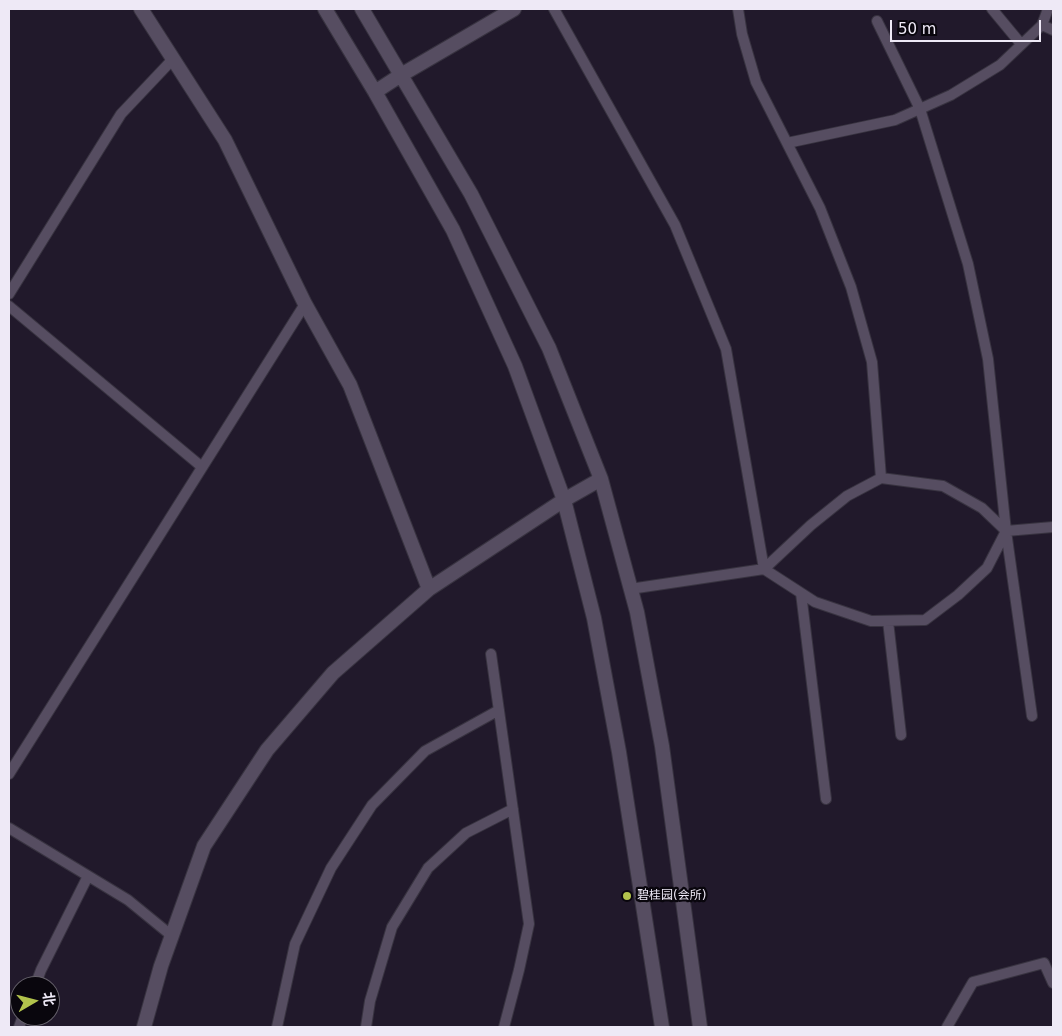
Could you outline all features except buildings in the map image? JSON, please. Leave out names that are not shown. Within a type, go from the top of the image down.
[{"type":"street","points":[[141,9],[225,140],[305,304],[350,385],[429,589]]},
{"type":"street","points":[[325,9],[375,92],[457,239],[515,366],[564,500],[594,618],[620,752],[662,1027]]},
{"type":"street","points":[[362,9],[471,194],[550,348],[601,479],[637,612],[662,746],[700,1027]]},
{"type":"street","points":[[375,92],[514,9]]},
{"type":"street","points":[[144,1027],[161,966],[204,846],[267,750],[333,673],[429,589],[564,500],[601,479]]},
{"type":"lane","points":[[554,9],[675,225],[726,349],[764,569],[815,602],[871,621],[925,620],[958,595],[987,568],[1006,532]]},
{"type":"lane","points":[[738,9],[742,34],[756,82],[820,208],[851,287],[872,362],[881,478]]},
{"type":"lane","points":[[992,9],[1022,44]]},
{"type":"lane","points":[[787,143],[895,120],[951,95],[1000,65],[1042,25],[1048,9]]},
{"type":"lane","points":[[877,21],[920,109],[968,264],[986,350],[1006,532],[1032,716]]},
{"type":"lane","points":[[1042,25],[1053,30]]},
{"type":"lane","points":[[9,294],[121,114],[173,59]]},
{"type":"lane","points":[[9,774],[305,304]]},
{"type":"lane","points":[[9,306],[202,467]]},
{"type":"lane","points":[[630,589],[764,569],[811,525],[847,496],[881,478],[943,486],[982,508],[1006,532]]},
{"type":"lane","points":[[1006,532],[1053,527]]},
{"type":"lane","points":[[801,593],[826,799]]},
{"type":"lane","points":[[888,621],[901,735]]},
{"type":"lane","points":[[491,654],[529,924],[504,1027]]},
{"type":"lane","points":[[278,1027],[295,944],[331,868],[372,806],[425,751],[499,710]]},
{"type":"lane","points":[[366,1027],[370,1001],[392,927],[428,868],[466,833],[513,809]]},
{"type":"lane","points":[[9,828],[128,900],[172,936]]},
{"type":"lane","points":[[39,976],[88,876]]},
{"type":"lane","points":[[948,1027],[973,982],[1044,964],[1053,983]]},
{"type":"place","name":"碧桂园(会所)","points":[[627,896]]}]
